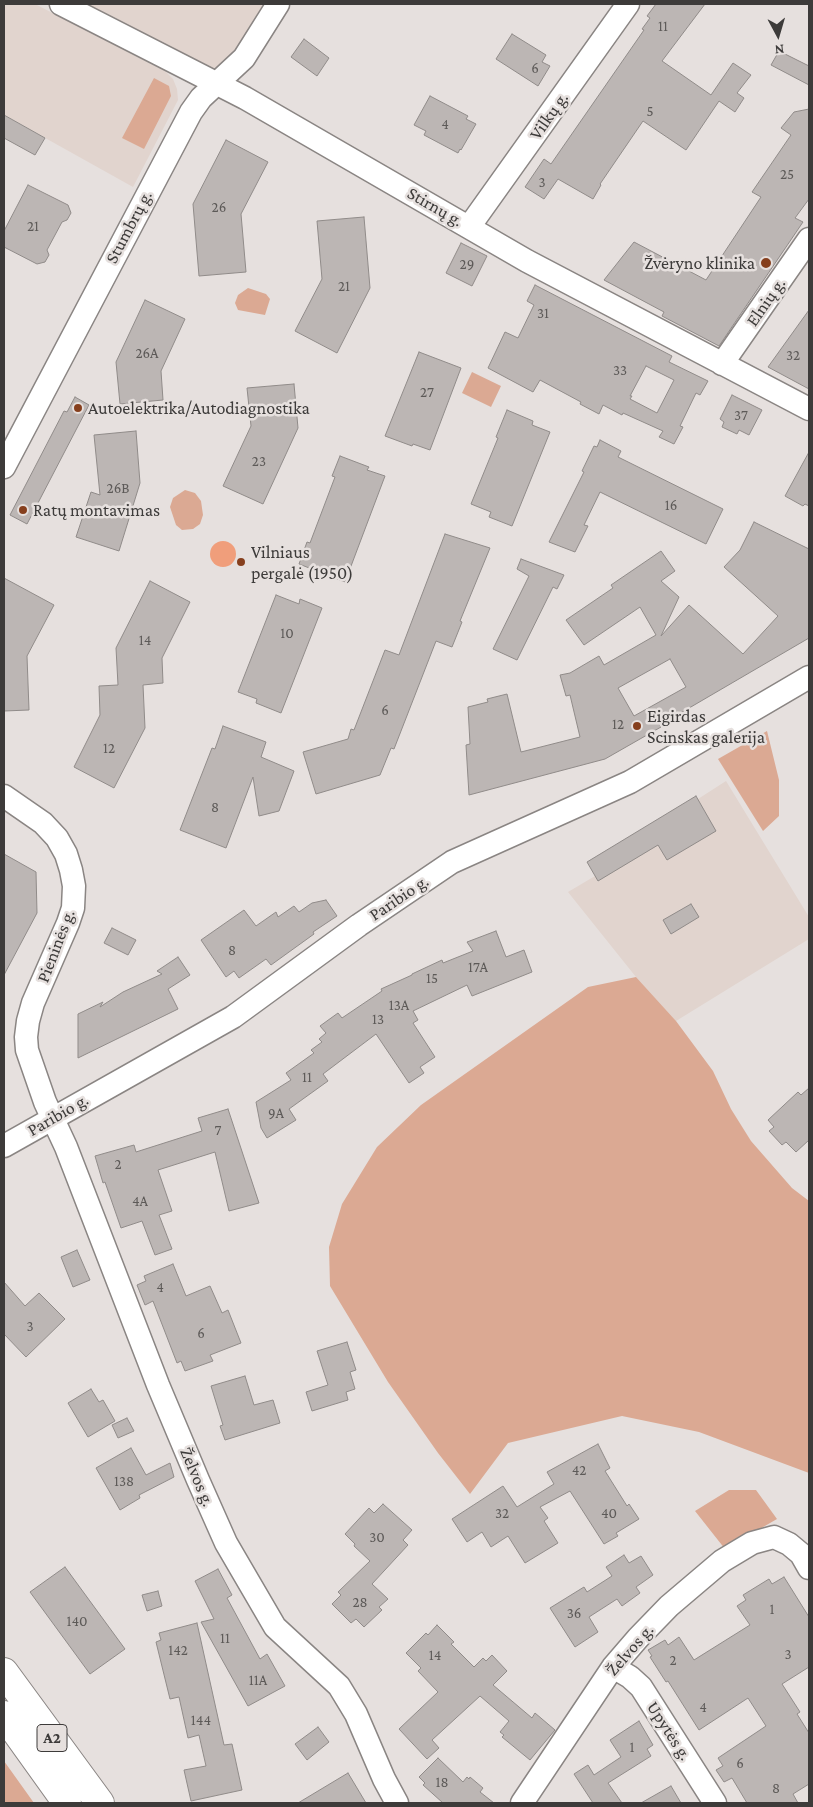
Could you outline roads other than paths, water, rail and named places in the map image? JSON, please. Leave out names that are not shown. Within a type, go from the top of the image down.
[{"type":"highway","name":"A2","points":[[4,1672],[100,1803]]},
{"type":"highway","name":"A2","points":[[4,1716],[68,1803]]},
{"type":"street","name":"Stirnų g.","points":[[61,4],[245,98],[579,289],[809,409]]},
{"type":"street","name":"Stumbrų g.","points":[[4,467],[191,112],[201,98],[244,58],[278,4]]},
{"type":"street","name":"Vilkų g.","points":[[469,227],[628,4]]},
{"type":"street","name":"Elnių g.","points":[[722,364],[809,239]]},
{"type":"street","name":"Paribio g.","points":[[4,1146],[233,1017],[359,925],[452,862],[556,817],[630,782],[809,677]]},
{"type":"street","name":"Pieninės g.","points":[[4,796],[43,823],[57,838],[66,854],[74,886],[73,908],[33,1003],[26,1037],[30,1063],[52,1118]]},
{"type":"street","name":"Želvos g.","points":[[52,1118],[66,1147],[162,1394],[226,1543],[275,1627],[339,1686],[356,1714],[384,1779],[397,1803]]},
{"type":"street","name":"Želvos g.","points":[[522,1803],[613,1667],[638,1638],[670,1606],[722,1561],[752,1543],[774,1537],[789,1544],[801,1554],[809,1568]]},
{"type":"street","name":"Upytės g.","points":[[613,1667],[630,1677],[641,1687],[715,1803]]},
{"type":"place","name":"Žvėryno klinika","points":[[766,263]]},
{"type":"place","name":"Autoelektrika/Autodiagnostika","points":[[78,408]]},
{"type":"place","name":"Ratų montavimas","points":[[23,510]]},
{"type":"place","name":"Vilniaus pergalė (1950)","points":[[241,562]]},
{"type":"place","name":"Eigirdas Scinskas galerija","points":[[637,726]]}]
